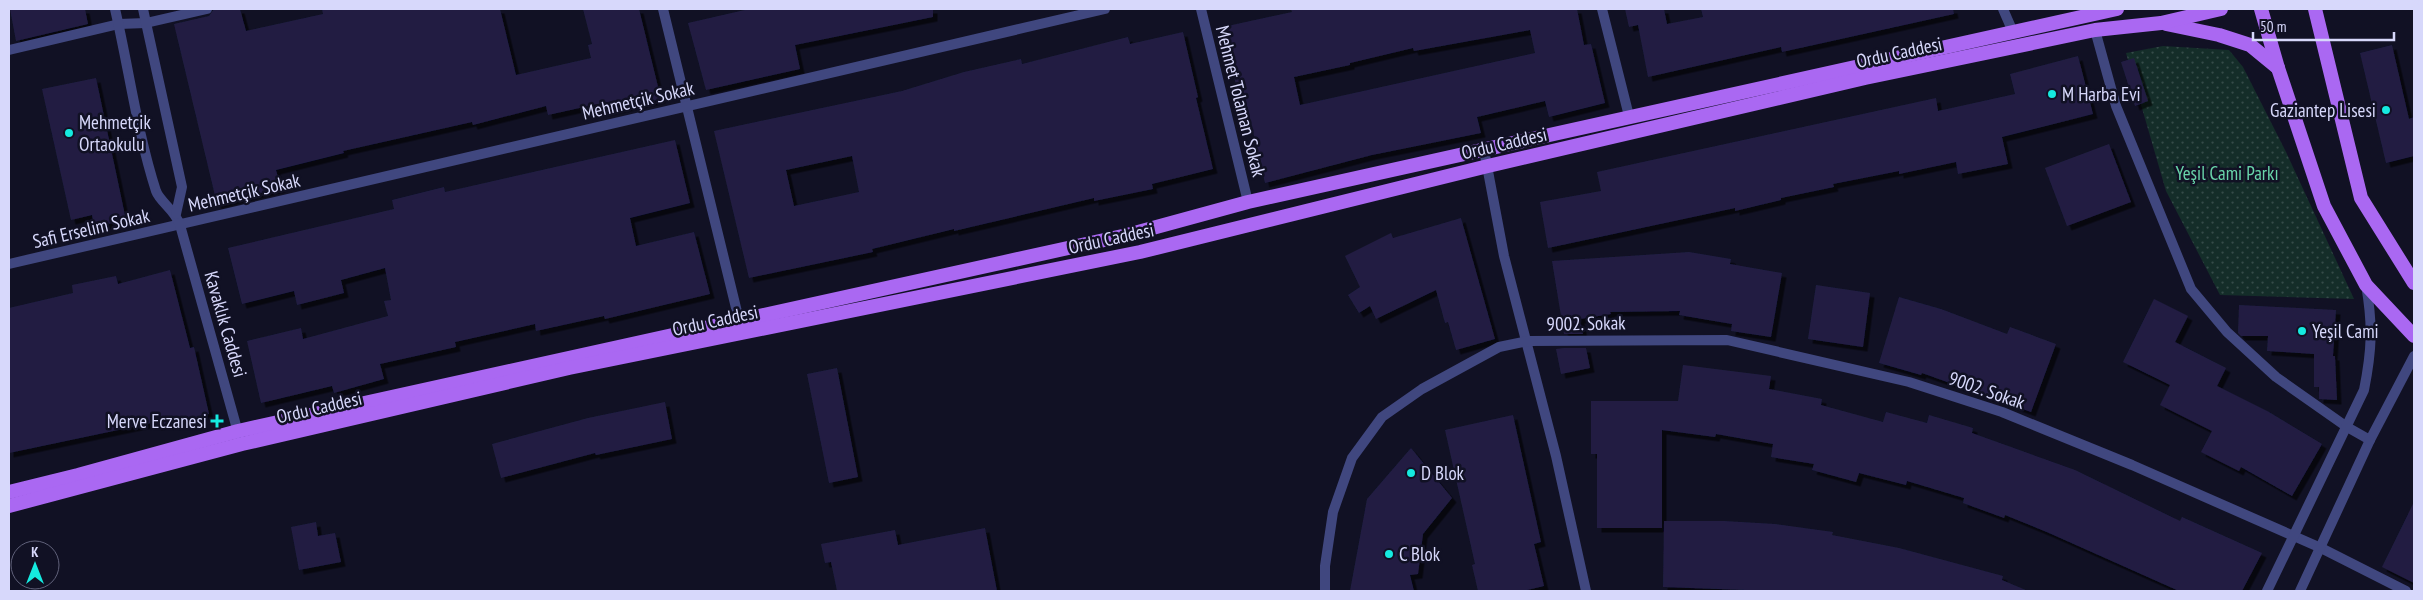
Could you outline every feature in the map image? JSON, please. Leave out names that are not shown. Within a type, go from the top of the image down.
[{"type":"main road","name":"Ordu Caddesi","points":[[9,492],[78,476],[238,431],[1127,235],[1248,202],[2117,9]]},
{"type":"main road","name":"Ordu Caddesi","points":[[9,506],[242,444],[569,368],[1140,252],[1488,166],[1865,78],[2095,30],[2161,23],[2221,9]]},
{"type":"main road","points":[[2261,9],[2278,68],[2324,206],[2366,285],[2414,336]]},
{"type":"main road","points":[[2314,9],[2361,198],[2414,283]]},
{"type":"main road","points":[[2161,23],[2219,35],[2250,45],[2278,68]]},
{"type":"street","name":"Kavaklık Caddesi","points":[[115,9],[140,127],[157,194],[176,214],[180,225],[242,444]]},
{"type":"street","points":[[143,9],[182,187],[176,214]]},
{"type":"street","points":[[9,50],[119,24],[146,23],[207,9]]},
{"type":"street","points":[[663,9],[740,320]]},
{"type":"street","name":"Mehmetçik Sokak","points":[[180,225],[1105,9]]},
{"type":"street","name":"Mehmet Tolaman Sokak","points":[[1201,9],[1248,202]]},
{"type":"street","points":[[1602,9],[1629,116]]},
{"type":"street","points":[[2003,9],[2013,32]]},
{"type":"street","points":[[2095,30],[2120,115],[2191,289],[2227,332],[2276,377],[2347,427],[2370,440]]},
{"type":"street","points":[[1484,150],[1504,256],[1528,342],[1586,591]]},
{"type":"street","name":"Safi Erselim Sokak","points":[[9,264],[180,225]]},
{"type":"street","points":[[2267,591],[2364,390],[2371,356],[2372,320],[2366,285]]},
{"type":"street","name":"9002. Sokak","points":[[1325,591],[1325,566],[1333,512],[1352,458],[1382,417],[1422,389],[1499,347],[1528,342],[1728,340],[1883,376],[2002,412],[2294,536],[2406,591]]},
{"type":"street","points":[[2300,591],[2370,440],[2414,356]]},
{"type":"green space","name":"Yeşil Cami Parkı","points":[[2163,46],[2229,50],[2243,67],[2286,152],[2354,299],[2220,295],[2166,191],[2126,53]]},
{"type":"building","points":[[10,9],[85,9],[88,24],[16,41]]},
{"type":"building","points":[[214,9],[240,9],[246,31],[323,14],[322,9],[500,9],[516,75],[591,58],[588,45],[592,44],[583,9],[639,9],[661,99],[604,112],[602,103],[548,115],[546,106],[473,125],[472,122],[343,151],[344,153],[276,170],[281,188],[217,204],[174,24],[209,16]]},
{"type":"building","points":[[749,9],[933,9],[933,17],[795,45],[800,69],[706,90],[688,23]]},
{"type":"building","points":[[1291,9],[1577,9],[1584,45],[1591,44],[1605,103],[1549,117],[1545,101],[1477,117],[1481,133],[1372,155],[1265,183],[1244,93],[1238,94],[1223,27],[1292,12]],"holes":[[[1530,30],[1535,53],[1300,105],[1294,77],[1350,65],[1350,63],[1413,48],[1414,51]]]},
{"type":"building","points":[[1625,9],[1664,9],[1667,24],[1703,17],[1701,9],[1953,9],[1954,14],[1782,52],[1781,47],[1648,77],[1638,25],[1629,27]]},
{"type":"building","points":[[1183,32],[1213,169],[1152,184],[1153,189],[1094,201],[1094,198],[872,249],[873,252],[749,278],[714,131],[902,91],[964,72],[1021,59],[1022,64],[1128,37],[1130,44]],"holes":[[[852,156],[859,192],[794,206],[786,170]]]},
{"type":"building","points":[[2392,45],[2409,119],[2414,117],[2414,156],[2386,163],[2360,53]]},
{"type":"building","points":[[2078,56],[2093,114],[2002,137],[2008,164],[1958,174],[1956,162],[1899,174],[1899,171],[1833,184],[1834,187],[1781,198],[1781,200],[1735,211],[1735,208],[1548,248],[1540,202],[1601,191],[1597,172],[1936,98],[1938,111],[2015,94],[2010,74]]},
{"type":"building","points":[[2134,58],[2148,101],[2135,106],[2121,62]]},
{"type":"building","points":[[96,78],[126,220],[94,227],[92,215],[71,220],[42,89]]},
{"type":"building","points":[[675,140],[690,203],[630,218],[636,246],[694,232],[710,294],[605,319],[604,316],[536,331],[535,324],[455,342],[456,347],[380,364],[384,379],[334,393],[332,386],[261,403],[247,341],[301,328],[303,339],[388,316],[384,301],[391,300],[385,268],[341,280],[344,293],[297,305],[294,291],[242,304],[228,248],[394,209],[392,200],[444,187],[445,192]]},
{"type":"building","points":[[2109,144],[2131,202],[2067,226],[2045,168]]},
{"type":"building","points":[[1461,218],[1495,339],[1456,350],[1448,322],[1445,323],[1436,290],[1376,319],[1370,306],[1359,313],[1348,295],[1360,287],[1345,256],[1391,233],[1393,238]]},
{"type":"building","points":[[1689,252],[1731,259],[1730,264],[1782,273],[1771,337],[1731,331],[1732,324],[1679,315],[1680,311],[1610,312],[1611,314],[1580,319],[1583,334],[1564,334],[1552,261]]},
{"type":"building","points":[[170,270],[190,348],[194,347],[209,414],[157,426],[156,422],[9,453],[9,308],[73,293],[72,285],[116,276],[118,284]]},
{"type":"building","points":[[1816,285],[1870,293],[1863,347],[1808,339]]},
{"type":"building","points":[[1899,297],[1941,309],[2007,334],[2010,327],[2056,344],[2031,412],[1922,373],[1921,375],[1879,363]]},
{"type":"building","points":[[2154,299],[2188,316],[2175,342],[2226,368],[2217,386],[2269,412],[2322,444],[2292,496],[2241,467],[2239,471],[2201,452],[2212,431],[2160,405],[2170,385],[2123,362]]},
{"type":"building","name":"Yeşil Cami","points":[[2239,305],[2336,310],[2333,356],[2335,356],[2337,400],[2319,399],[2319,387],[2314,387],[2314,354],[2267,351],[2268,336],[2241,336],[2238,333]]},
{"type":"building","points":[[1586,348],[1590,368],[1561,374],[1556,349]]},
{"type":"building","points":[[1683,365],[1771,376],[1769,389],[1822,399],[1821,405],[1883,422],[1886,412],[1927,423],[1929,415],[1973,428],[1972,433],[2075,470],[2180,521],[2182,517],[2262,553],[2242,591],[2179,591],[2005,515],[2004,518],[1963,503],[1964,498],[1907,481],[1906,485],[1859,473],[1856,482],[1812,470],[1814,464],[1771,457],[1773,444],[1716,434],[1715,437],[1662,430],[1662,528],[1597,528],[1597,454],[1591,454],[1591,401],[1678,401]]},
{"type":"building","points":[[837,368],[858,477],[829,483],[807,374]]},
{"type":"building","points":[[665,402],[672,439],[596,455],[595,453],[501,478],[492,444],[588,418]]},
{"type":"building","points":[[1513,415],[1541,542],[1534,544],[1544,586],[1523,591],[1478,591],[1472,565],[1475,564],[1445,430]]},
{"type":"building","points":[[1411,448],[1452,498],[1423,534],[1418,574],[1410,575],[1414,591],[1350,591],[1367,499]]},
{"type":"building","points":[[2414,502],[2414,583],[2382,567]]},
{"type":"building","points":[[1664,521],[1724,521],[1775,524],[1833,532],[1832,535],[1899,548],[2003,576],[2002,580],[2028,591],[1772,591],[1663,587]]},
{"type":"building","points":[[316,522],[318,536],[335,533],[341,562],[299,570],[291,527]]},
{"type":"building","points":[[985,528],[997,591],[837,591],[831,562],[825,563],[821,544],[895,530],[898,545]]},
{"type":"place","name":"M Harba Evi","points":[[2052,94]]},
{"type":"place","name":"Gaziantep Lisesi","points":[[2386,110]]},
{"type":"place","name":"Mehmetçik Ortaokulu","points":[[69,133]]},
{"type":"place","name":"Yeşil Cami","points":[[2302,331]]},
{"type":"place","name":"Merve Eczanesi","points":[[217,421]]},
{"type":"place","name":"D Blok","points":[[1411,473]]},
{"type":"place","name":"C Blok","points":[[1389,554]]}]
